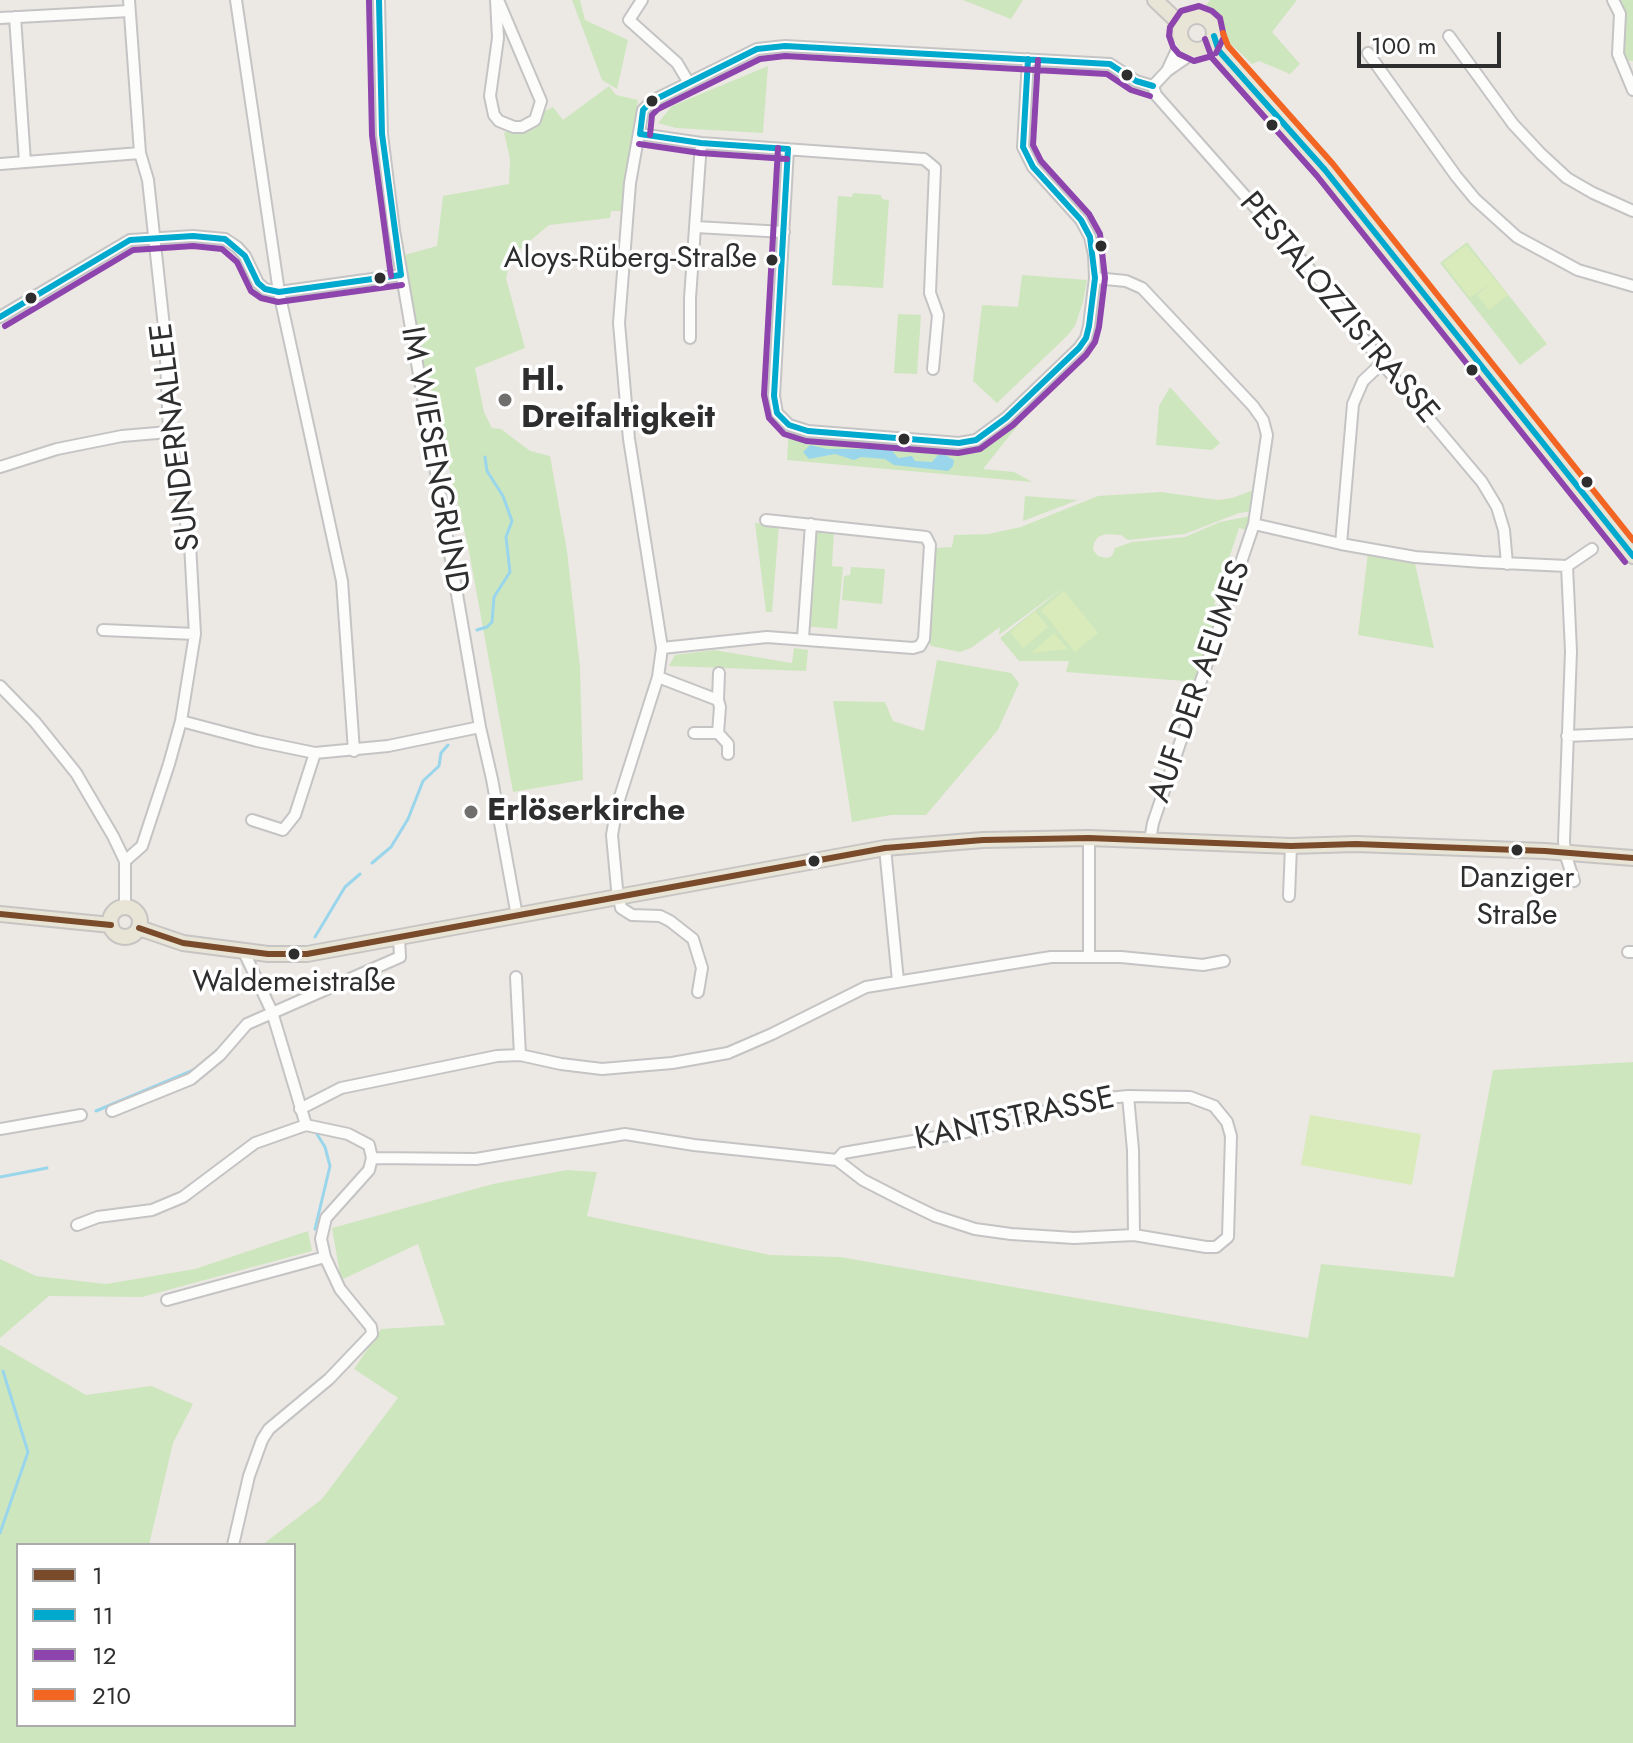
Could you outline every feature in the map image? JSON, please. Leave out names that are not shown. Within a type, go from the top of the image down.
[{"type":"main road","points":[[1155,0],[1176,20],[1185,46],[1199,50],[1237,73]]},
{"type":"main road","points":[[1164,0],[1191,17],[1208,20],[1219,51],[1315,158],[1559,461],[1633,545]]},
{"type":"main road","points":[[1181,35],[1191,17]]},
{"type":"main road","points":[[1199,50],[1208,47],[1214,36]]},
{"type":"main road","points":[[1559,461],[1633,556]]},
{"type":"main road","points":[[139,928],[183,943],[244,952],[307,954],[885,848],[970,840],[1089,838],[1291,846],[1356,844],[1633,858]]},
{"type":"main road","points":[[125,908],[138,914],[139,928],[132,935],[123,937],[115,933],[111,925],[114,913],[125,908]]},
{"type":"main road","points":[[0,914],[111,925]]},
{"type":"street","points":[[236,0],[279,292],[342,581],[354,751]]},
{"type":"street","name":"IM WIESENGRUND","points":[[379,0],[382,134],[401,275],[480,727],[517,916]]},
{"type":"street","points":[[497,0],[541,101],[535,120],[522,127],[499,121],[494,115],[490,96],[498,38],[497,0]]},
{"type":"street","points":[[642,0],[629,20],[677,63],[689,83]]},
{"type":"street","points":[[1613,0],[1620,14],[1618,54],[1633,90]]},
{"type":"street","points":[[0,18],[129,6]]},
{"type":"street","name":"SUNDERNALLEE","points":[[125,861],[142,846],[181,721],[195,634],[190,544],[169,432],[165,336],[148,180],[140,153],[129,6]]},
{"type":"street","points":[[15,17],[25,162]]},
{"type":"street","points":[[1167,71],[1181,35]]},
{"type":"street","points":[[1449,36],[1513,124],[1541,154],[1567,178],[1633,211]]},
{"type":"street","points":[[698,992],[702,968],[693,939],[660,916],[625,913],[619,898],[612,835],[617,806],[658,677],[662,648],[629,439],[619,323],[630,183],[641,117],[649,103],[757,49],[785,46],[1110,64],[1136,81],[1153,86],[1167,71],[1199,50]]},
{"type":"street","points":[[1368,53],[1456,176],[1475,199],[1517,237],[1578,270],[1633,286]]},
{"type":"street","points":[[788,149],[774,396],[777,413],[789,425],[808,431],[959,443],[976,440],[992,431],[1079,348],[1089,326],[1095,278],[1093,246],[1085,229],[1026,158],[1023,147],[1028,59]]},
{"type":"street","name":"PESTALOZZISTRASSE","points":[[1153,86],[1156,95],[1321,282],[1382,363],[1482,482],[1497,507],[1504,530],[1507,564]]},
{"type":"street","points":[[640,134],[701,143],[924,159],[935,168],[930,293],[938,315],[933,369]]},
{"type":"street","points":[[690,338],[690,286],[701,143]]},
{"type":"street","points":[[0,164],[140,153]]},
{"type":"street","points":[[696,227],[784,232]]},
{"type":"street","points":[[0,317],[130,240],[193,236],[225,239],[245,256],[258,283],[265,289],[279,292],[401,275]]},
{"type":"street","name":"AUF DER AEUMES","points":[[1095,278],[1126,281],[1142,288],[1253,406],[1263,420],[1267,435],[1254,524],[1153,823],[1150,840]]},
{"type":"street","points":[[1341,544],[1353,404],[1363,381],[1382,363]]},
{"type":"street","points":[[0,467],[57,449],[122,436],[169,432]]},
{"type":"street","points":[[662,648],[767,637],[913,648],[920,646],[924,639],[930,545],[926,537],[766,520]]},
{"type":"street","points":[[803,638],[811,524]]},
{"type":"street","points":[[1254,524],[1415,557],[1507,564],[1567,566],[1592,549]]},
{"type":"street","points":[[1567,566],[1571,651],[1565,853],[1574,881]]},
{"type":"street","points":[[103,630],[195,634]]},
{"type":"street","points":[[719,673],[718,733],[728,744],[728,754]]},
{"type":"street","points":[[658,677],[718,700]]},
{"type":"street","points":[[0,686],[35,722],[76,773],[125,861],[125,908]]},
{"type":"street","points":[[181,721],[315,753],[354,751],[480,727]]},
{"type":"street","points":[[694,733],[718,733]]},
{"type":"street","points":[[1567,736],[1633,733]]},
{"type":"street","points":[[252,820],[283,830],[295,815],[315,753]]},
{"type":"street","points":[[1089,838],[1089,956]]},
{"type":"street","points":[[1289,896],[1291,846]]},
{"type":"street","points":[[885,848],[898,981]]},
{"type":"street","points":[[112,1111],[191,1079],[220,1055],[247,1024],[400,957],[399,938]]},
{"type":"street","points":[[244,952],[272,1012],[306,1125]]},
{"type":"street","points":[[300,1109],[341,1088],[497,1056],[520,1055],[602,1069],[672,1063],[728,1053],[866,987],[898,981],[1051,957],[1089,956],[1203,965],[1224,961]]},
{"type":"street","points":[[516,977],[520,1055]]},
{"type":"street","points":[[837,1160],[863,1180],[902,1200],[935,1216],[975,1229],[1074,1238],[1134,1235],[1133,1150],[1128,1096]]},
{"type":"street","name":"KANTSTRASSE","points":[[372,1158],[476,1159],[625,1134],[694,1145],[837,1160],[843,1153],[922,1141],[1089,1100],[1128,1096],[1190,1097],[1214,1106],[1227,1122],[1232,1154],[1228,1237],[1216,1247],[1134,1235]]},
{"type":"street","points":[[0,1129],[81,1115]]},
{"type":"street","points":[[77,1225],[98,1217],[152,1210],[183,1197],[255,1143],[306,1125],[361,1139],[369,1145],[372,1158],[369,1170],[324,1223],[321,1239],[325,1257],[340,1289],[371,1327],[372,1334],[329,1379],[269,1429],[249,1476],[233,1543]]},
{"type":"street","points":[[167,1300],[325,1257]]},
{"type":"green space","points":[[572,0],[580,0],[585,20],[628,40],[617,89],[602,80]]},
{"type":"green space","points":[[963,0],[1023,0],[1011,19]]},
{"type":"green space","points":[[1210,0],[1297,0],[1272,32],[1300,64],[1290,74],[1259,61],[1252,64],[1199,14]]},
{"type":"green space","points":[[1620,0],[1633,0],[1633,61],[1624,60],[1623,8]]},
{"type":"green space","points":[[768,66],[763,133],[676,128],[658,123],[672,106]]},
{"type":"green space","points":[[609,86],[616,95],[638,100],[637,136],[624,211],[611,211],[610,218],[549,225],[512,256],[506,278],[525,348],[475,368],[484,412],[492,428],[501,429],[530,451],[550,456],[567,551],[580,667],[583,780],[513,792],[468,546],[407,294],[401,256],[437,246],[443,196],[509,184],[510,159],[504,132],[533,129],[541,113],[553,107],[563,120]]},
{"type":"green space","points":[[853,193],[881,195],[882,199],[889,200],[883,288],[832,285],[838,196],[852,197]]},
{"type":"green space","points":[[1467,242],[1547,344],[1520,365],[1440,263]]},
{"type":"green space","points":[[1466,245],[1508,295],[1489,310],[1477,295],[1493,281],[1470,298],[1443,263]]},
{"type":"green space","points":[[1022,275],[1087,280],[1075,326],[997,403],[973,381],[982,305],[1018,307]]},
{"type":"green space","points":[[898,314],[921,315],[917,374],[894,373]]},
{"type":"green space","points":[[1170,387],[1220,443],[1212,450],[1156,445],[1159,406]]},
{"type":"green space","points":[[1017,412],[1023,419],[983,469],[1014,472],[1032,482],[787,460],[789,428],[954,439],[981,438],[995,433]]},
{"type":"green space","points":[[1259,488],[1254,511],[1239,513],[1185,534],[1128,540],[1121,535],[1106,534],[1094,543],[1093,550],[1098,556],[1107,558],[1112,556],[1115,548],[1132,542],[1185,537],[1220,522],[1250,516],[1246,530],[1239,528],[1214,604],[1221,608],[1198,682],[1066,672],[1069,661],[1019,661],[1000,638],[1064,587],[999,635],[1000,627],[971,648],[960,652],[931,646],[928,641],[935,548],[952,547],[954,535],[988,534],[1021,527],[1098,496],[1161,492],[1218,500]]},
{"type":"green space","points":[[1025,496],[1078,500],[1023,521]]},
{"type":"green space","points":[[755,523],[779,525],[772,612],[766,612]]},
{"type":"green space","points":[[812,528],[834,531],[832,566],[843,567],[837,629],[803,626]]},
{"type":"green space","points":[[1368,553],[1414,559],[1434,648],[1358,635]]},
{"type":"green space","points":[[851,567],[885,569],[882,604],[842,600],[844,576],[850,575]]},
{"type":"green space","points":[[1064,591],[1098,633],[1075,652],[1041,610]]},
{"type":"green space","points":[[1035,611],[1048,627],[1023,648],[1010,632]]},
{"type":"green space","points":[[1054,633],[1068,649],[1031,653]]},
{"type":"green space","points":[[794,648],[808,650],[806,671],[669,666],[675,655],[714,650],[792,663]]},
{"type":"green space","points":[[937,660],[1011,673],[1019,683],[998,730],[926,815],[891,815],[852,822],[833,701],[885,702],[893,721],[924,731]]},
{"type":"green space","points":[[1633,1062],[1633,1743],[0,1743],[0,1345],[86,1395],[151,1386],[193,1404],[173,1443],[149,1543],[16,1543],[16,1727],[296,1727],[296,1543],[265,1543],[322,1499],[398,1398],[354,1369],[381,1329],[445,1325],[418,1244],[341,1280],[332,1228],[493,1184],[567,1170],[597,1172],[587,1216],[770,1255],[840,1257],[1308,1338],[1321,1264],[1454,1277],[1493,1070]]},
{"type":"green space","points":[[1310,1115],[1421,1134],[1412,1185],[1301,1165]]},
{"type":"green space","points":[[308,1231],[312,1251],[142,1297],[49,1296],[0,1338],[0,1259],[36,1276],[106,1284],[195,1269]]},
{"type":"water","points":[[810,445],[827,449],[891,449],[898,458],[912,456],[915,461],[932,462],[938,455],[954,460],[948,471],[894,465],[885,459],[861,457],[854,460],[835,454],[809,459],[803,452]]},
{"type":"waterway","points":[[477,630],[492,622],[494,597],[510,572],[506,537],[512,521],[503,496],[487,471],[485,457]]},
{"type":"waterway","points":[[372,863],[391,847],[408,819],[423,781],[439,766],[441,753],[448,745]]},
{"type":"waterway","points":[[315,937],[345,887],[360,874]]},
{"type":"waterway","points":[[211,1056],[217,1050]]},
{"type":"waterway","points":[[96,1111],[196,1069]]},
{"type":"waterway","points":[[315,1131],[325,1147],[330,1166],[315,1229]]},
{"type":"waterway","points":[[0,1177],[47,1168]]},
{"type":"waterway","points":[[0,1533],[28,1452],[3,1371]]},
{"type":"transit line","name":"12","points":[[369,0],[372,135],[391,276]]},
{"type":"transit line","name":"11","points":[[379,0],[382,134],[401,275]]},
{"type":"transit line","name":"12","points":[[1212,56],[1194,61],[1179,54],[1173,47],[1170,27],[1181,11],[1199,6],[1220,18],[1224,37],[1216,53]]},
{"type":"transit line","name":"210","points":[[1223,33],[1228,46],[1333,164],[1633,540]]},
{"type":"transit line","name":"11","points":[[1214,36],[1219,51],[1325,170],[1633,556]]},
{"type":"transit line","name":"12","points":[[1205,39],[1212,58],[1317,176],[1625,562]]},
{"type":"transit line","name":"11","points":[[640,134],[643,110],[652,101],[757,49],[785,46],[1110,64],[1136,81],[1153,86]]},
{"type":"transit line","name":"12","points":[[650,135],[652,115],[658,109],[760,59],[785,56],[1107,74],[1131,90],[1150,96]]},
{"type":"transit line","name":"11","points":[[788,149],[774,396],[777,413],[789,425],[808,431],[959,443],[976,440],[1006,418],[1079,348],[1089,326],[1095,278],[1090,237],[1081,220],[1033,167],[1023,147],[1028,59]]},
{"type":"transit line","name":"12","points":[[778,148],[764,395],[769,418],[784,434],[806,441],[958,453],[980,449],[1013,425],[1086,355],[1095,342],[1099,327],[1105,278],[1100,234],[1089,214],[1041,161],[1033,145],[1038,60]]},
{"type":"transit line","name":"11","points":[[640,134],[701,143],[788,149]]},
{"type":"transit line","name":"12","points":[[639,144],[700,153],[787,159]]},
{"type":"transit line","name":"11","points":[[0,317],[130,240],[193,236],[225,239],[245,256],[258,283],[265,289],[279,292],[401,275]]},
{"type":"transit line","name":"12","points":[[5,326],[133,250],[193,246],[222,249],[237,262],[251,291],[261,298],[278,302],[402,285]]},
{"type":"transit line","name":"1","points":[[139,928],[183,943],[268,954],[307,954],[885,848],[983,840],[1089,838],[1291,846],[1356,844],[1545,851],[1633,858]]},
{"type":"transit line","name":"1","points":[[0,914],[111,925]]},
{"type":"place","name":"Aloys-Rüberg-Straße","points":[[772,260]]},
{"type":"place","name":"Hl. Dreifaltigkeit","points":[[505,400]]},
{"type":"place","name":"Erlöserkirche","points":[[471,812]]},
{"type":"place","name":"Danziger Straße","points":[[1517,850]]},
{"type":"place","name":"Waldemeistraße","points":[[294,954]]}]
